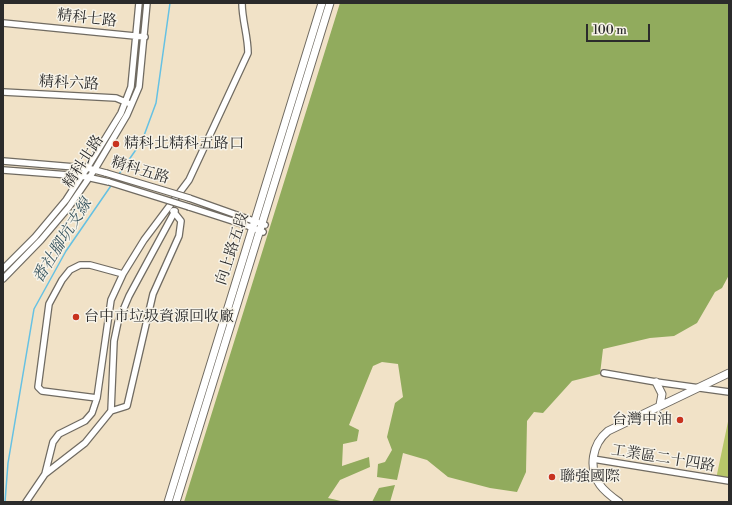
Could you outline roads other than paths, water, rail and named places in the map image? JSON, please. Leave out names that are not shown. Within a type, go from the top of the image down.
[{"type":"main road","name":"向上路五段","points":[[168,502],[260,227],[322,3]]},
{"type":"main road","name":"向上路五段","points":[[176,502],[330,3]]},
{"type":"main road","points":[[619,502],[600,485],[595,474],[593,459],[597,444],[608,431],[729,373]]},
{"type":"main road","points":[[656,382],[662,394],[660,405]]},
{"type":"street","name":"精科北路","points":[[3,268],[53,216],[82,176],[121,113],[131,87],[139,3]]},
{"type":"street","name":"精科北路","points":[[3,279],[54,226],[95,169],[132,104],[139,87],[145,37],[147,3]]},
{"type":"street","points":[[45,474],[53,442],[59,434],[85,421],[92,413],[96,398],[111,300],[123,274],[144,240],[189,180],[248,53],[248,40],[242,17],[242,3]]},
{"type":"street","name":"精科七路","points":[[3,23],[145,37]]},
{"type":"street","name":"精科六路","points":[[3,92],[116,98],[132,104]]},
{"type":"street","name":"精科五路","points":[[3,161],[95,169],[189,198],[260,227]]},
{"type":"street","name":"精科五路","points":[[3,170],[82,176],[109,182],[260,227]]},
{"type":"street","points":[[26,502],[45,474],[85,443],[111,411],[127,406],[152,294],[179,236],[181,221],[175,211],[167,209]]},
{"type":"street","points":[[111,411],[114,341],[118,322],[129,296],[175,211]]},
{"type":"street","points":[[96,398],[42,391],[38,387],[49,304],[62,280],[70,270],[76,266],[90,265],[123,274]]},
{"type":"street","points":[[604,373],[729,392]]},
{"type":"street","name":"工業區二十四路","points":[[593,459],[729,481]]},
{"type":"waterway","name":"番社腳坑支線","points":[[119,174],[142,141],[156,103],[170,3]]},
{"type":"waterway","name":"番社腳坑支線","points":[[5,502],[8,463],[34,309],[66,251],[117,177]]},
{"type":"place","name":"精科北精科五路口","points":[[116,144]]},
{"type":"place","name":"台中市垃圾資源回收廠","points":[[76,317]]},
{"type":"place","name":"台灣中油","points":[[680,420]]},
{"type":"place","name":"聯強國際","points":[[552,477]]}]
